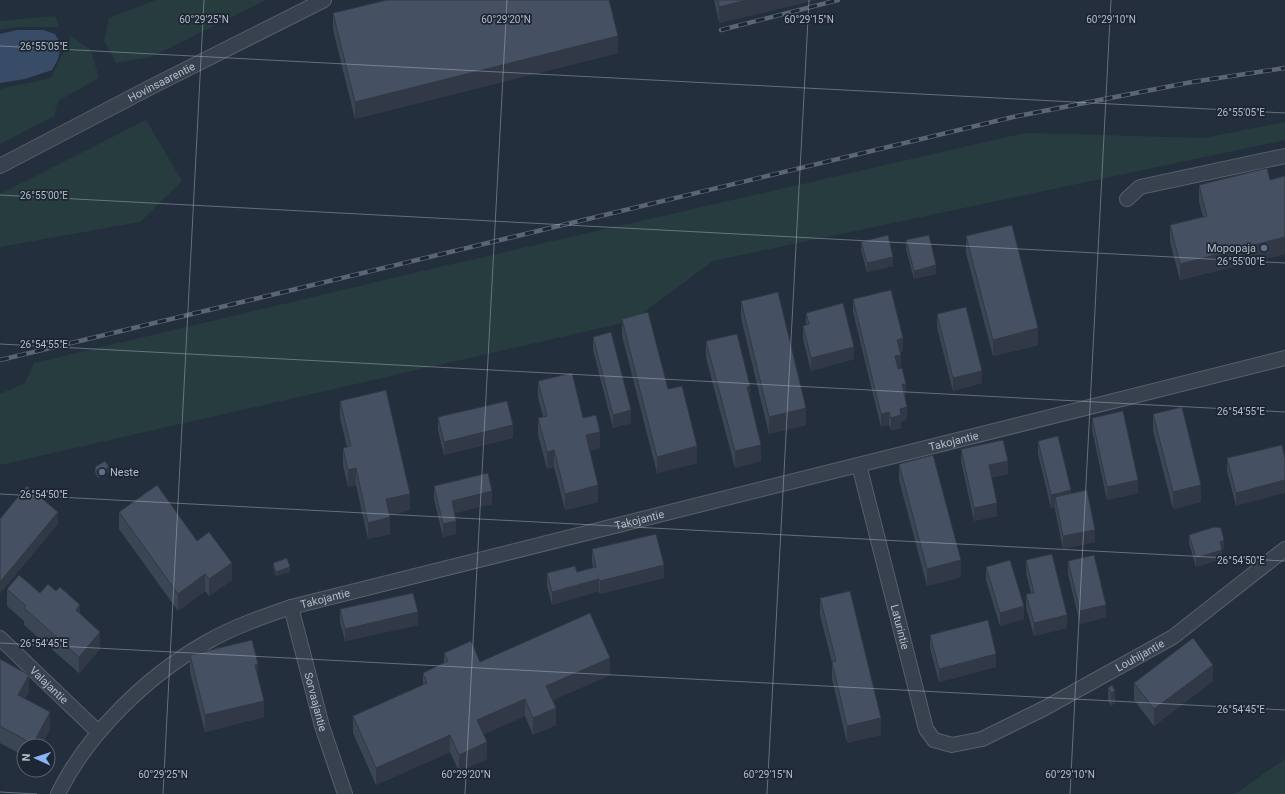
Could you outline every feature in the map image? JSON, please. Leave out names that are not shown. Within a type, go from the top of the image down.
[{"type":"street","name":"Hovinsaarentie","points":[[0,166],[151,87],[324,0]]},
{"type":"street","points":[[1126,199],[1140,188],[1285,156]]},
{"type":"street","name":"Takojantie","points":[[58,794],[98,732],[140,690],[176,661],[207,642],[249,622],[291,607],[1285,358]]},
{"type":"street","name":"Laturintie","points":[[859,465],[926,728],[934,740],[952,745],[982,739]]},
{"type":"street","name":"Louhijantie","points":[[982,739],[1092,683],[1173,637],[1285,550]]},
{"type":"street","name":"Sorvaajantie","points":[[291,607],[322,726],[345,794]]},
{"type":"street","name":"Valajantie","points":[[0,638],[98,732]]},
{"type":"green space","points":[[156,0],[266,0],[151,57],[116,63],[104,41],[109,18]]},
{"type":"green space","points":[[55,16],[59,27],[16,27],[0,30],[0,21]]},
{"type":"green space","points":[[71,36],[91,50],[99,78],[58,101],[54,116],[0,144],[0,89],[51,78]]},
{"type":"green space","points":[[146,120],[182,181],[140,222],[0,247],[0,194]]},
{"type":"green space","points":[[1285,122],[1285,140],[713,261],[632,321],[0,465],[0,394],[25,383],[34,363],[431,269],[1025,133],[1204,138]]},
{"type":"green space","points":[[1285,759],[1285,794],[1235,794]]},
{"type":"water","points":[[17,30],[43,30],[55,34],[61,44],[58,59],[52,70],[25,79],[0,83],[0,34]]},
{"type":"building","points":[[387,0],[609,0],[618,36],[355,102],[333,13]]},
{"type":"building","points":[[718,0],[747,0],[719,7]]},
{"type":"building","points":[[1267,168],[1270,180],[1285,176],[1285,237],[1180,264],[1170,225],[1207,216],[1199,185]]},
{"type":"building","points":[[1012,225],[1038,328],[993,340],[966,236]]},
{"type":"building","points":[[888,235],[893,257],[867,263],[861,242]]},
{"type":"building","points":[[929,235],[936,265],[914,271],[906,240]]},
{"type":"building","points":[[891,290],[903,338],[897,340],[901,355],[895,356],[898,369],[902,368],[906,384],[902,384],[907,407],[900,409],[901,415],[891,418],[889,412],[881,414],[853,299]]},
{"type":"building","points":[[778,292],[806,408],[769,417],[741,301]]},
{"type":"building","points":[[843,303],[854,347],[811,358],[803,326],[809,324],[806,313]]},
{"type":"building","points":[[966,307],[982,371],[953,378],[937,314]]},
{"type":"building","points":[[648,312],[668,389],[682,386],[697,446],[657,457],[622,319]]},
{"type":"building","points":[[611,332],[631,410],[613,415],[593,337]]},
{"type":"building","points":[[737,334],[750,386],[747,387],[761,445],[735,451],[706,341]]},
{"type":"building","points":[[572,373],[583,418],[596,415],[600,432],[586,435],[598,485],[565,494],[554,450],[547,452],[538,418],[547,416],[538,381]]},
{"type":"building","points":[[386,390],[410,494],[386,499],[390,517],[368,523],[356,468],[348,470],[343,448],[351,446],[340,401]]},
{"type":"building","points":[[507,401],[513,425],[444,442],[438,417]]},
{"type":"building","points":[[1182,407],[1201,485],[1173,492],[1153,414]]},
{"type":"building","points":[[1123,411],[1138,480],[1107,487],[1092,418]]},
{"type":"building","points":[[1058,436],[1071,490],[1051,495],[1038,441]]},
{"type":"building","points":[[1003,440],[1008,461],[989,465],[997,503],[974,508],[961,449]]},
{"type":"building","points":[[1282,445],[1285,458],[1285,480],[1236,493],[1227,458]]},
{"type":"building","points":[[933,455],[961,560],[927,569],[899,464]]},
{"type":"building","points":[[105,461],[109,467],[98,474],[95,467]]},
{"type":"building","points":[[488,473],[492,491],[452,501],[456,521],[443,524],[434,486]]},
{"type":"building","points":[[157,485],[197,541],[209,532],[232,563],[209,579],[205,574],[178,594],[119,512]]},
{"type":"building","points":[[27,486],[58,512],[0,582],[0,519]]},
{"type":"building","points":[[1087,490],[1095,530],[1063,536],[1055,497]]},
{"type":"building","points":[[1214,527],[1221,528],[1224,540],[1220,542],[1222,550],[1196,558],[1189,535]]},
{"type":"building","points":[[656,534],[664,565],[600,581],[599,579],[552,592],[547,573],[575,566],[577,572],[596,567],[592,549]]},
{"type":"building","points":[[1052,554],[1067,615],[1034,623],[1026,594],[1034,593],[1026,560]]},
{"type":"building","points":[[1094,555],[1106,605],[1080,611],[1068,561]]},
{"type":"building","points":[[287,558],[290,567],[276,572],[273,563]]},
{"type":"building","points":[[1010,560],[1024,606],[1000,613],[986,567]]},
{"type":"building","points":[[19,575],[40,593],[48,584],[56,591],[60,587],[80,605],[76,610],[100,632],[79,657],[24,608],[26,606],[7,589]]},
{"type":"building","points":[[850,591],[881,718],[847,726],[832,662],[836,661],[820,598]]},
{"type":"building","points":[[413,593],[418,612],[345,629],[340,609]]},
{"type":"building","points":[[590,613],[610,658],[546,686],[556,708],[533,718],[525,699],[477,720],[487,742],[459,755],[450,735],[376,768],[353,716],[427,683],[423,673],[448,661],[444,653],[471,641],[480,662]]},
{"type":"building","points":[[988,620],[996,654],[939,669],[930,635]]},
{"type":"building","points":[[1193,638],[1213,665],[1154,709],[1134,683]]},
{"type":"building","points":[[252,640],[258,664],[255,665],[264,701],[205,715],[190,655]]},
{"type":"building","points":[[0,659],[29,675],[18,695],[50,712],[36,738],[22,738],[0,726]]},
{"type":"building","points":[[1112,685],[1115,691],[1111,693],[1108,688]]},
{"type":"railway","points":[[721,30],[838,0]]},
{"type":"railway","points":[[0,360],[1013,117],[1192,82],[1285,68]]},
{"type":"place","name":"Mopopaja","points":[[1264,248]]},
{"type":"place","name":"Neste","points":[[102,472]]}]
